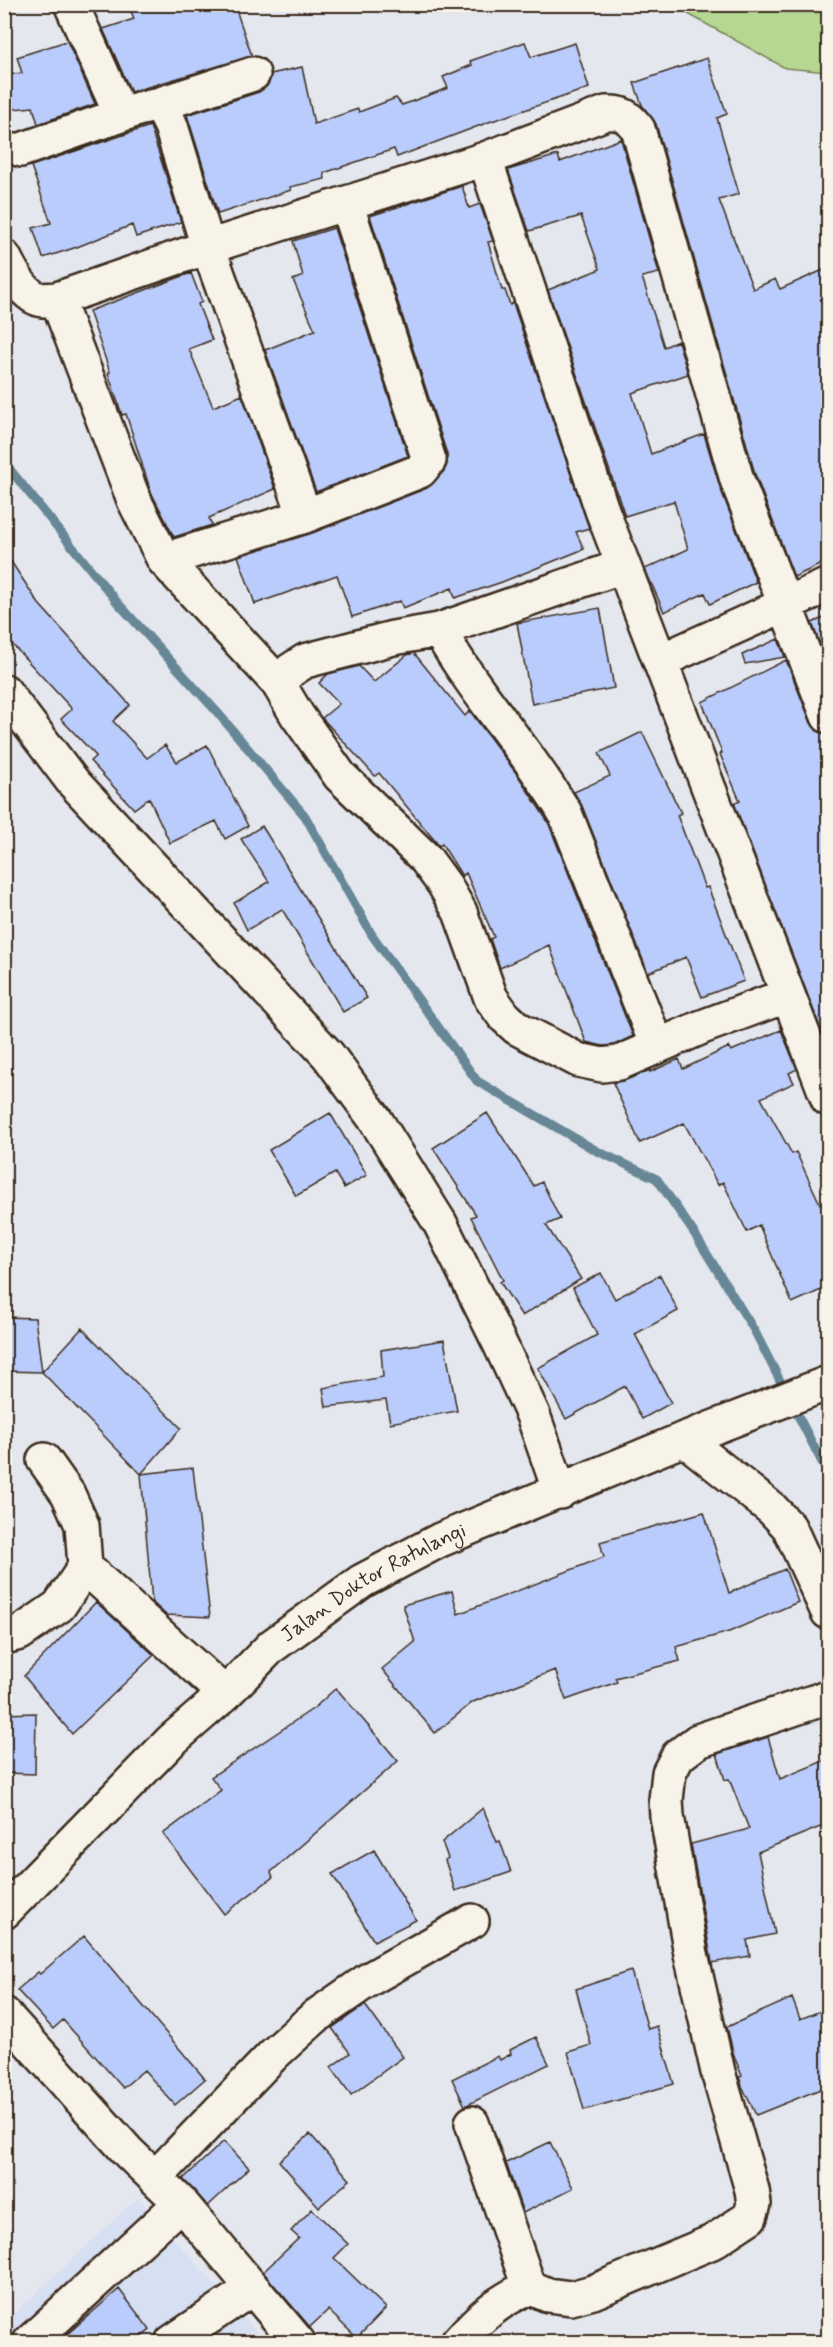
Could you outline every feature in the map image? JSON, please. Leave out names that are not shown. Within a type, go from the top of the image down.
[{"type":"main road","points":[[71,4],[121,115]]},
{"type":"main road","points":[[21,150],[121,115],[252,74]]},
{"type":"main road","points":[[160,104],[171,126],[208,247],[305,516]]},
{"type":"main road","points":[[4,257],[15,278],[29,292],[40,300],[57,299],[208,247],[485,159],[606,112],[619,112],[629,117],[638,129],[737,480],[828,716]]},
{"type":"main road","points":[[485,159],[623,566],[828,1099]]},
{"type":"main road","points":[[164,560],[305,516],[420,471],[429,460],[346,203]]},
{"type":"main road","points":[[57,299],[135,500],[164,560],[278,683],[297,715],[340,776],[425,858],[444,884],[460,912],[491,998],[504,1016],[517,1028],[578,1060],[602,1065],[619,1063],[788,995]]},
{"type":"main road","points":[[278,683],[291,670],[305,661],[393,638],[439,630],[623,566]]},
{"type":"main road","points":[[660,661],[828,585]]},
{"type":"main road","points":[[439,630],[460,666],[546,782],[565,813],[657,1046]]},
{"type":"main road","points":[[4,691],[74,782],[328,1055],[375,1119],[440,1223],[491,1325],[533,1415],[560,1492]]},
{"type":"main road","name":"Jalan Doktor Ratulangi","points":[[4,1912],[171,1741],[225,1694],[272,1646],[362,1581],[440,1540],[684,1439],[828,1383]]},
{"type":"main road","points":[[684,1439],[772,1509],[789,1527],[828,1612]]},
{"type":"main road","points":[[4,1637],[20,1633],[59,1606],[85,1567],[82,1525],[68,1494],[44,1460]]},
{"type":"main road","points":[[85,1567],[225,1694]]},
{"type":"main road","points":[[458,2343],[485,2313],[502,2300],[529,2288],[548,2295],[571,2298],[592,2292],[712,2242],[750,2217],[754,2204],[752,2190],[718,2072],[691,1954],[667,1816],[669,1773],[678,1756],[698,1741],[828,1697]]},
{"type":"main road","points":[[155,2178],[274,2054],[316,2016],[368,1980],[472,1921]]},
{"type":"main road","points":[[4,2014],[129,2153],[181,2203],[298,2343]]},
{"type":"main road","points":[[472,2123],[529,2288]]},
{"type":"main road","points":[[30,2343],[181,2203]]},
{"type":"main road","points":[[172,2343],[251,2289]]},
{"type":"shaded area","points":[[138,2198],[265,2342],[5,2342],[5,2322]]},
{"type":"green space","points":[[672,5],[828,5],[828,72],[785,68]]},
{"type":"building","points":[[150,4],[234,4],[252,56],[131,92],[103,29],[134,19],[131,11]]},
{"type":"building","points":[[67,41],[95,104],[38,124],[33,107],[4,110],[4,75],[22,73],[17,57]]},
{"type":"building","points":[[525,42],[531,57],[575,43],[589,88],[489,122],[397,157],[394,149],[324,173],[325,179],[290,187],[291,190],[218,214],[187,115],[259,92],[267,86],[271,74],[302,67],[314,124],[358,109],[359,112],[396,98],[402,105],[448,88],[443,77],[472,65],[470,61]]},
{"type":"building","points":[[707,58],[727,114],[717,118],[739,194],[719,200],[753,289],[775,279],[780,289],[828,268],[828,561],[794,577],[755,474],[656,124],[642,105],[634,83]]},
{"type":"building","points":[[150,126],[181,222],[136,237],[132,225],[43,258],[33,228],[51,223],[31,166]]},
{"type":"building","points":[[621,139],[659,273],[642,277],[664,347],[678,341],[688,374],[632,393],[651,454],[704,434],[720,487],[756,582],[710,604],[705,593],[664,612],[645,569],[688,549],[674,501],[625,516],[548,290],[600,269],[581,216],[529,231],[508,170],[558,155],[560,162]]},
{"type":"building","points":[[462,186],[469,208],[480,204],[493,241],[488,242],[502,290],[505,290],[510,305],[513,303],[589,528],[576,532],[584,549],[455,598],[452,588],[403,608],[400,601],[352,617],[337,575],[255,604],[238,556],[312,533],[427,488],[444,471],[447,454],[370,216]]},
{"type":"building","points":[[334,228],[408,456],[316,492],[265,350],[315,330],[293,280],[303,276],[293,241]]},
{"type":"building","points":[[191,273],[202,302],[198,304],[212,340],[189,349],[213,407],[242,395],[275,489],[209,518],[212,525],[174,537],[151,492],[126,414],[122,415],[89,311]]},
{"type":"building","points":[[4,551],[39,604],[130,705],[113,721],[147,758],[165,745],[177,762],[207,745],[248,826],[225,839],[216,821],[170,843],[149,798],[134,809],[90,761],[96,756],[61,719],[72,709],[11,643],[4,643]]},
{"type":"building","points":[[600,608],[614,688],[532,704],[517,623]]},
{"type":"building","points":[[828,616],[828,665],[812,623]]},
{"type":"building","points":[[778,639],[785,657],[745,664],[742,655]]},
{"type":"building","points":[[414,653],[465,716],[470,711],[519,777],[548,822],[633,1036],[614,1045],[603,1046],[586,1042],[549,945],[500,968],[490,939],[494,937],[466,873],[462,876],[442,844],[439,846],[379,773],[375,776],[322,718],[339,704],[319,683],[328,674],[359,666],[374,682],[407,655]]},
{"type":"building","points":[[786,660],[811,723],[817,731],[828,734],[828,1048],[734,803],[740,801],[720,754],[722,753],[702,702]]},
{"type":"building","points":[[642,732],[681,813],[677,815],[744,981],[702,997],[686,957],[648,973],[582,806],[574,792],[610,776],[599,753]]},
{"type":"building","points":[[262,826],[367,998],[343,1012],[282,909],[247,930],[234,903],[269,882],[241,839]]},
{"type":"building","points":[[781,1030],[797,1069],[789,1073],[794,1083],[761,1098],[792,1154],[796,1152],[820,1204],[828,1199],[828,1287],[792,1303],[759,1225],[747,1232],[723,1182],[718,1185],[684,1123],[640,1143],[613,1083],[650,1070],[650,1072],[679,1059],[683,1069],[729,1047],[731,1051]]},
{"type":"building","points":[[330,1113],[367,1175],[344,1188],[335,1173],[296,1196],[269,1150]]},
{"type":"building","points":[[487,1113],[534,1186],[542,1182],[560,1219],[546,1225],[581,1279],[522,1316],[500,1282],[503,1280],[471,1217],[476,1215],[433,1148]]},
{"type":"building","points":[[601,1273],[615,1299],[660,1275],[678,1311],[635,1334],[671,1403],[642,1419],[625,1386],[566,1419],[538,1368],[597,1335],[573,1288]]},
{"type":"building","points":[[4,1317],[35,1318],[42,1372],[4,1371]]},
{"type":"building","points":[[82,1328],[181,1428],[141,1474],[42,1372]]},
{"type":"building","points":[[444,1340],[457,1411],[390,1423],[386,1400],[326,1407],[323,1388],[383,1377],[381,1350]]},
{"type":"building","points":[[193,1468],[210,1617],[166,1615],[152,1602],[141,1474]]},
{"type":"building","points":[[704,1512],[729,1593],[785,1569],[798,1602],[729,1632],[676,1647],[680,1661],[615,1678],[617,1682],[566,1700],[555,1670],[473,1702],[435,1733],[382,1669],[415,1642],[403,1605],[452,1591],[458,1614],[604,1557],[600,1542]]},
{"type":"building","points":[[96,1602],[154,1655],[72,1734],[24,1676]]},
{"type":"building","points":[[336,1688],[398,1761],[271,1872],[273,1877],[224,1914],[163,1834],[221,1790],[211,1777],[314,1708]]},
{"type":"building","points":[[36,1713],[35,1774],[4,1773],[4,1714]]},
{"type":"building","points":[[768,1737],[780,1779],[828,1759],[828,1824],[758,1852],[775,1934],[747,1940],[750,1956],[712,1963],[691,1844],[749,1829],[729,1779],[725,1780],[717,1754]]},
{"type":"building","points":[[483,1808],[497,1842],[500,1841],[511,1872],[455,1891],[442,1842]]},
{"type":"building","points":[[374,1850],[416,1920],[374,1941],[332,1874]]},
{"type":"building","points":[[84,1936],[205,2079],[175,2105],[144,2070],[123,2088],[63,2020],[53,2029],[17,1990],[38,1972],[40,1974]]},
{"type":"building","points":[[631,1971],[648,2029],[657,2026],[674,2084],[584,2110],[568,2052],[591,2045],[576,1989]]},
{"type":"building","points":[[792,1998],[800,2019],[828,2008],[828,2086],[756,2115],[739,2077],[742,2076],[727,2027]]},
{"type":"building","points":[[365,2005],[403,2057],[351,2095],[331,2067],[350,2053],[332,2028]]},
{"type":"building","points":[[536,2037],[549,2064],[465,2106],[452,2079],[498,2056],[500,2060],[511,2054],[510,2050]]},
{"type":"building","points":[[310,2134],[350,2180],[319,2207],[279,2161]]},
{"type":"building","points":[[224,2141],[249,2168],[208,2206],[183,2179]]},
{"type":"building","points":[[550,2142],[573,2188],[523,2213],[506,2163]]},
{"type":"building","points":[[312,2209],[348,2244],[334,2258],[386,2308],[357,2338],[328,2310],[310,2327],[263,2272],[299,2238],[291,2231]]},
{"type":"building","points":[[119,2289],[150,2330],[134,2343],[57,2343]]},
{"type":"waterway","points":[[4,462],[117,602],[217,712],[305,816],[372,935],[477,1081],[595,1150],[657,1179],[694,1233],[754,1330],[828,1474]]}]
